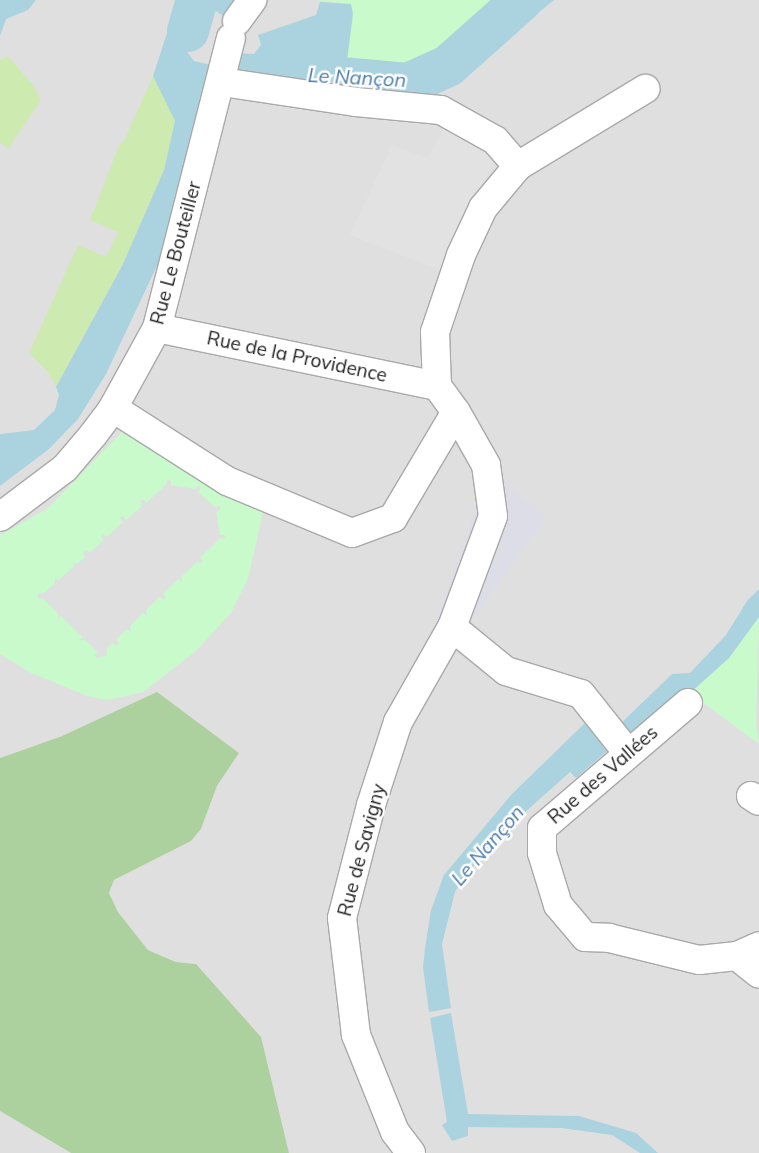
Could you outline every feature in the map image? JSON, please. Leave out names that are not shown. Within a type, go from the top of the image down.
[{"type":"street","name":"Rue Le Bouteiller","points":[[0,517],[65,468],[113,408],[157,328],[240,20]]},
{"type":"street","points":[[222,82],[356,102],[441,110],[495,140],[518,166]]},
{"type":"street","points":[[437,386],[435,332],[461,255],[483,208],[518,166],[645,89]]},
{"type":"street","name":"Rue de la Providence","points":[[157,328],[437,386]]},
{"type":"street","name":"Rue de Savigny","points":[[410,1153],[395,1132],[356,1035],[342,918],[371,806],[398,722],[449,633],[493,516],[486,465],[456,412],[437,386]]},
{"type":"street","points":[[113,408],[227,481],[352,533],[393,518],[456,412]]},
{"type":"street","points":[[449,633],[506,671],[581,694],[625,749]]},
{"type":"street","name":"Rue des Vallées","points":[[688,703],[625,749],[542,828],[542,853],[558,905],[585,937],[609,938],[700,960],[748,951]]},
{"type":"street","points":[[748,951],[759,974]]},
{"type":"shaded area","points":[[0,0],[759,0],[759,1153],[289,1153],[284,1134],[196,964],[176,962],[148,950],[118,912],[109,893],[114,880],[191,841],[201,829],[217,786],[239,753],[62,736],[0,758]]},
{"type":"shaded area","points":[[444,127],[487,151],[493,163],[445,272],[350,235],[392,145],[428,158]]},
{"type":"shaded area","points":[[486,465],[505,484],[547,517],[455,643],[433,631],[465,542]]},
{"type":"shaded area","points":[[0,1111],[71,1153],[0,1153]]},
{"type":"green space","points":[[190,0],[203,0],[194,36],[169,27]]},
{"type":"green space","points":[[315,0],[501,0],[414,71],[345,80],[351,4]]},
{"type":"green space","points":[[8,56],[33,85],[41,100],[8,149],[0,142],[0,60]]},
{"type":"green space","points":[[153,76],[175,121],[164,170],[122,266],[56,387],[49,373],[29,353],[78,245],[106,257],[118,232],[90,220],[120,143],[123,143]]},
{"type":"green space","points":[[124,430],[265,503],[248,579],[231,613],[196,651],[143,692],[109,700],[90,697],[31,673],[0,654],[0,535],[47,509]],"holes":[[[167,480],[171,481],[171,485],[195,489],[198,486],[201,488],[198,492],[215,507],[220,506],[221,509],[216,511],[220,535],[225,535],[225,538],[219,539],[200,558],[203,561],[201,564],[198,561],[182,576],[182,582],[178,579],[163,594],[166,597],[164,600],[160,597],[146,610],[147,616],[143,613],[130,626],[131,632],[127,629],[116,639],[119,643],[116,646],[113,642],[107,648],[106,656],[97,658],[94,655],[98,652],[85,640],[79,640],[82,637],[61,616],[58,619],[58,614],[44,599],[38,598],[38,593],[43,594],[55,583],[55,578],[59,580],[74,566],[72,563],[77,564],[85,557],[83,553],[86,550],[89,553],[104,540],[101,537],[103,534],[107,537],[123,522],[120,518],[123,516],[126,520],[142,506],[140,502],[143,499],[146,503],[166,485]]]},
{"type":"green space","points":[[759,617],[756,723],[759,744],[690,693],[729,658]]},
{"type":"green space","points":[[157,692],[239,753],[217,786],[201,829],[191,841],[114,880],[109,893],[118,912],[148,950],[176,962],[196,964],[261,1037],[289,1153],[71,1153],[0,1111],[0,758],[62,736]]},
{"type":"water","points":[[0,0],[36,0],[28,10],[6,19],[0,36]]},
{"type":"water","points":[[500,0],[554,0],[444,91],[419,98],[374,96],[375,77],[395,77],[414,71]]},
{"type":"water","points":[[320,2],[351,4],[353,14],[343,92],[234,78],[236,53],[254,54],[261,45],[258,35],[316,15]]},
{"type":"water","points":[[167,33],[188,42],[187,52],[194,61],[211,65],[163,253],[106,374],[78,419],[49,449],[0,486],[0,434],[34,430],[55,410],[59,395],[56,387],[122,266],[164,170],[175,121],[153,76]]},
{"type":"water","points":[[759,589],[759,617],[729,658],[690,693],[677,693],[626,738],[618,726],[672,674],[690,673],[726,635],[747,601]]},
{"type":"water","points":[[588,720],[607,751],[576,778],[570,772],[514,822],[502,841],[465,873],[455,892],[442,944],[451,1008],[429,1012],[423,967],[425,948],[431,910],[444,875],[511,795]]},
{"type":"water","points":[[451,1013],[468,1114],[579,1116],[636,1133],[658,1153],[640,1153],[612,1135],[561,1128],[468,1127],[468,1136],[452,1141],[442,1125],[447,1122],[430,1018]]},
{"type":"waterway","points":[[188,31],[197,0]]},
{"type":"waterway","name":"Le Nançon","points":[[287,73],[408,84],[448,66],[522,0]]}]
